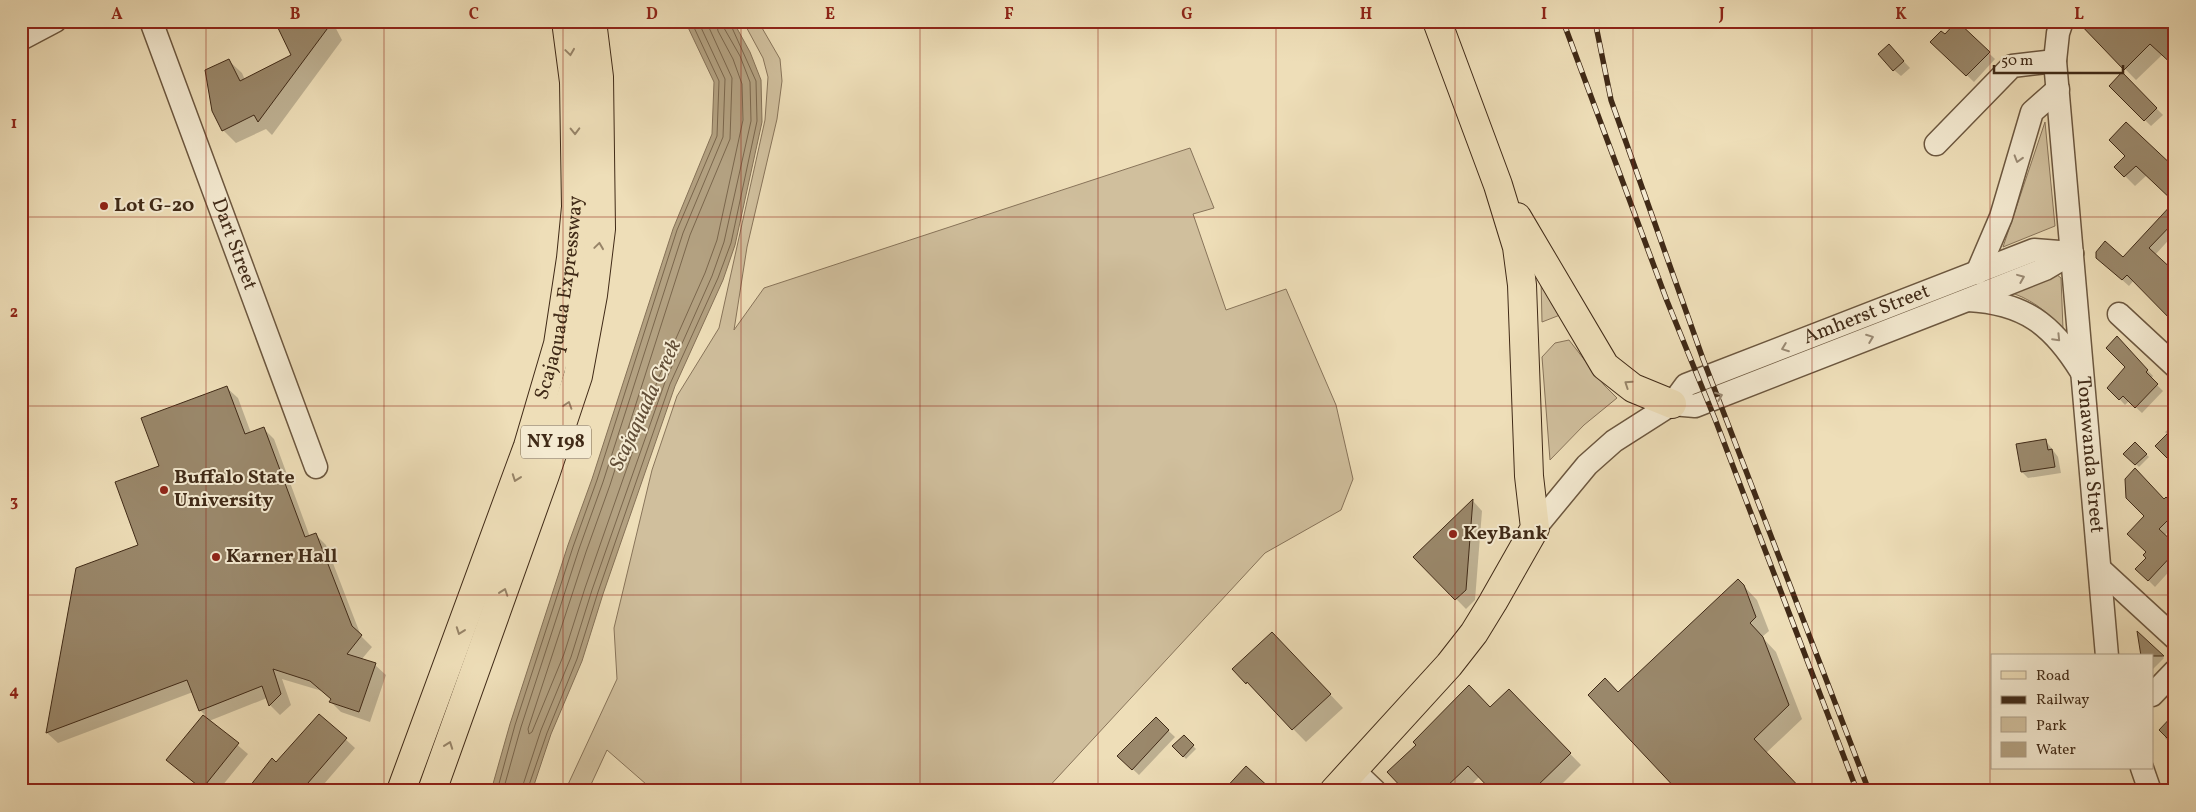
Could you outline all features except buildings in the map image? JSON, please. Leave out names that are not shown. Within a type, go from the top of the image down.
[{"type":"main road","name":"Scajaquada Expressway","points":[[432,791],[545,475],[578,376],[593,295],[601,229],[587,80],[566,21]]},
{"type":"main road","name":"Scajaquada Expressway","points":[[401,791],[528,446],[558,344],[571,258],[592,21]]},
{"type":"main road","points":[[1334,791],[1430,687],[1474,633],[1535,528],[1529,476],[1522,285],[1517,247],[1498,185],[1437,21]]},
{"type":"main road","points":[[1498,185],[1605,366],[1633,388],[1672,404]]},
{"type":"street","points":[[21,39],[55,21]]},
{"type":"street","name":"Dart Street","points":[[151,21],[316,467]]},
{"type":"street","points":[[2062,21],[2058,33],[2055,61],[2072,253]]},
{"type":"street","points":[[1936,144],[2012,66],[2055,61]]},
{"type":"street","points":[[1977,273],[2000,217],[2032,112],[2058,89]]},
{"type":"street","name":"Amherst Street","points":[[1535,528],[1587,464],[1614,441],[1672,404],[1686,385],[2034,250],[2072,253]]},
{"type":"street","name":"Amherst Street","points":[[1672,404],[1695,406],[2045,269],[2072,253]]},
{"type":"street","name":"Tonawanda Street","points":[[2072,253],[2107,654]]},
{"type":"street","points":[[1967,300],[1987,301],[2034,319],[2057,336],[2082,372]]},
{"type":"street","points":[[2119,314],[2175,366]]},
{"type":"street","points":[[2101,570],[2175,638]]},
{"type":"street","points":[[2154,693],[2175,671]]},
{"type":"street","points":[[2143,770],[2150,791]]},
{"type":"street","points":[[1354,771],[1375,791]]},
{"type":"green space","points":[[743,21],[758,21],[780,59],[782,81],[777,119],[747,247],[734,330],[764,288],[1190,148],[1214,208],[1193,214],[1226,310],[1286,289],[1336,405],[1353,479],[1341,510],[1265,553],[1045,791],[654,791],[607,750],[588,791],[565,791],[617,679],[614,628],[652,470],[677,396],[719,328],[765,120],[768,77],[763,58]]},
{"type":"green space","points":[[2045,122],[2055,226],[2003,247]]},
{"type":"green space","points":[[2056,274],[2061,278],[2063,329],[2051,316],[2037,306],[2022,297],[2005,291]]},
{"type":"green space","points":[[1541,279],[1560,315],[1542,322]]},
{"type":"green space","points":[[1569,340],[1604,385],[1617,398],[1584,425],[1550,460],[1542,357],[1555,343]]},
{"type":"water","name":"Scajaquada Creek","points":[[685,21],[733,21],[750,52],[761,80],[762,122],[735,245],[723,280],[675,386],[603,594],[582,661],[551,734],[532,791],[491,791],[510,724],[673,229],[712,134],[714,82]]},
{"type":"railway","points":[[1563,21],[1667,301],[1715,419],[1857,791]]},
{"type":"railway","points":[[1595,21],[1611,100],[1703,359],[1869,791]]},
{"type":"place","name":"Lot G-20","points":[[104,206]]},
{"type":"place","name":"Buffalo State University","points":[[164,490]]},
{"type":"place","name":"KeyBank","points":[[1453,534]]},
{"type":"place","name":"Karner Hall","points":[[216,557]]}]
